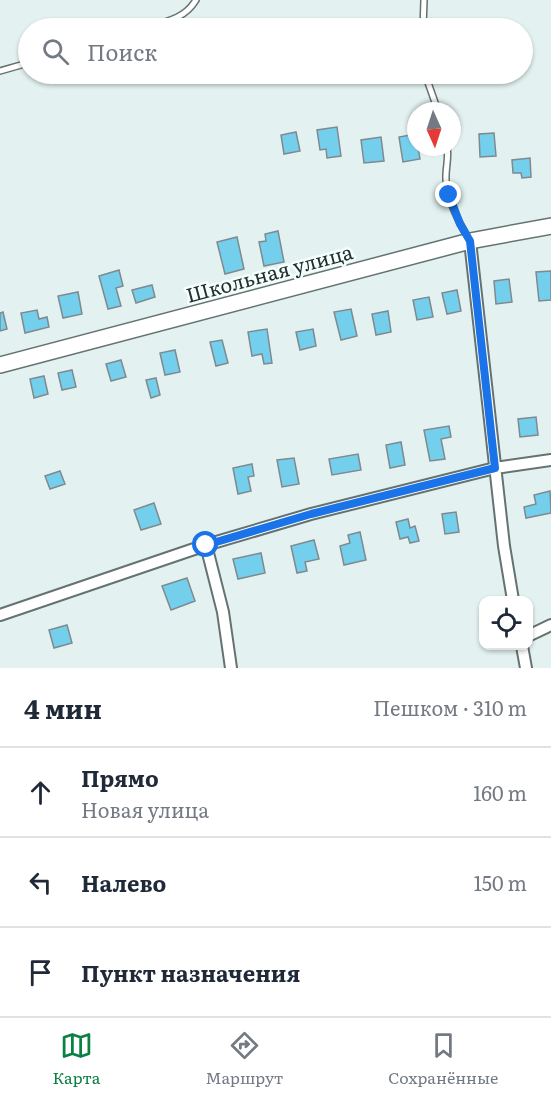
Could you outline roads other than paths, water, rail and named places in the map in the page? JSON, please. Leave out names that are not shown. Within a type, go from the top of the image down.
[{"type":"street","name":"Школьная улица","points":[[0,365],[470,241],[551,226]]},
{"type":"street","points":[[470,241],[495,468],[512,596]]},
{"type":"street","points":[[0,615],[206,545],[311,514],[495,468],[551,460]]},
{"type":"street","points":[[206,545],[223,612],[231,668]]},
{"type":"street","points":[[533,634],[551,625]]},
{"type":"street","points":[[523,650],[526,668]]},
{"type":"lane","points":[[175,18],[190,11],[196,0]]},
{"type":"lane","points":[[423,18],[424,0]]},
{"type":"lane","points":[[0,71],[18,66]]},
{"type":"lane","points":[[429,84],[435,102]]},
{"type":"lane","points":[[446,156],[445,177],[449,195],[460,224],[470,241]]}]
